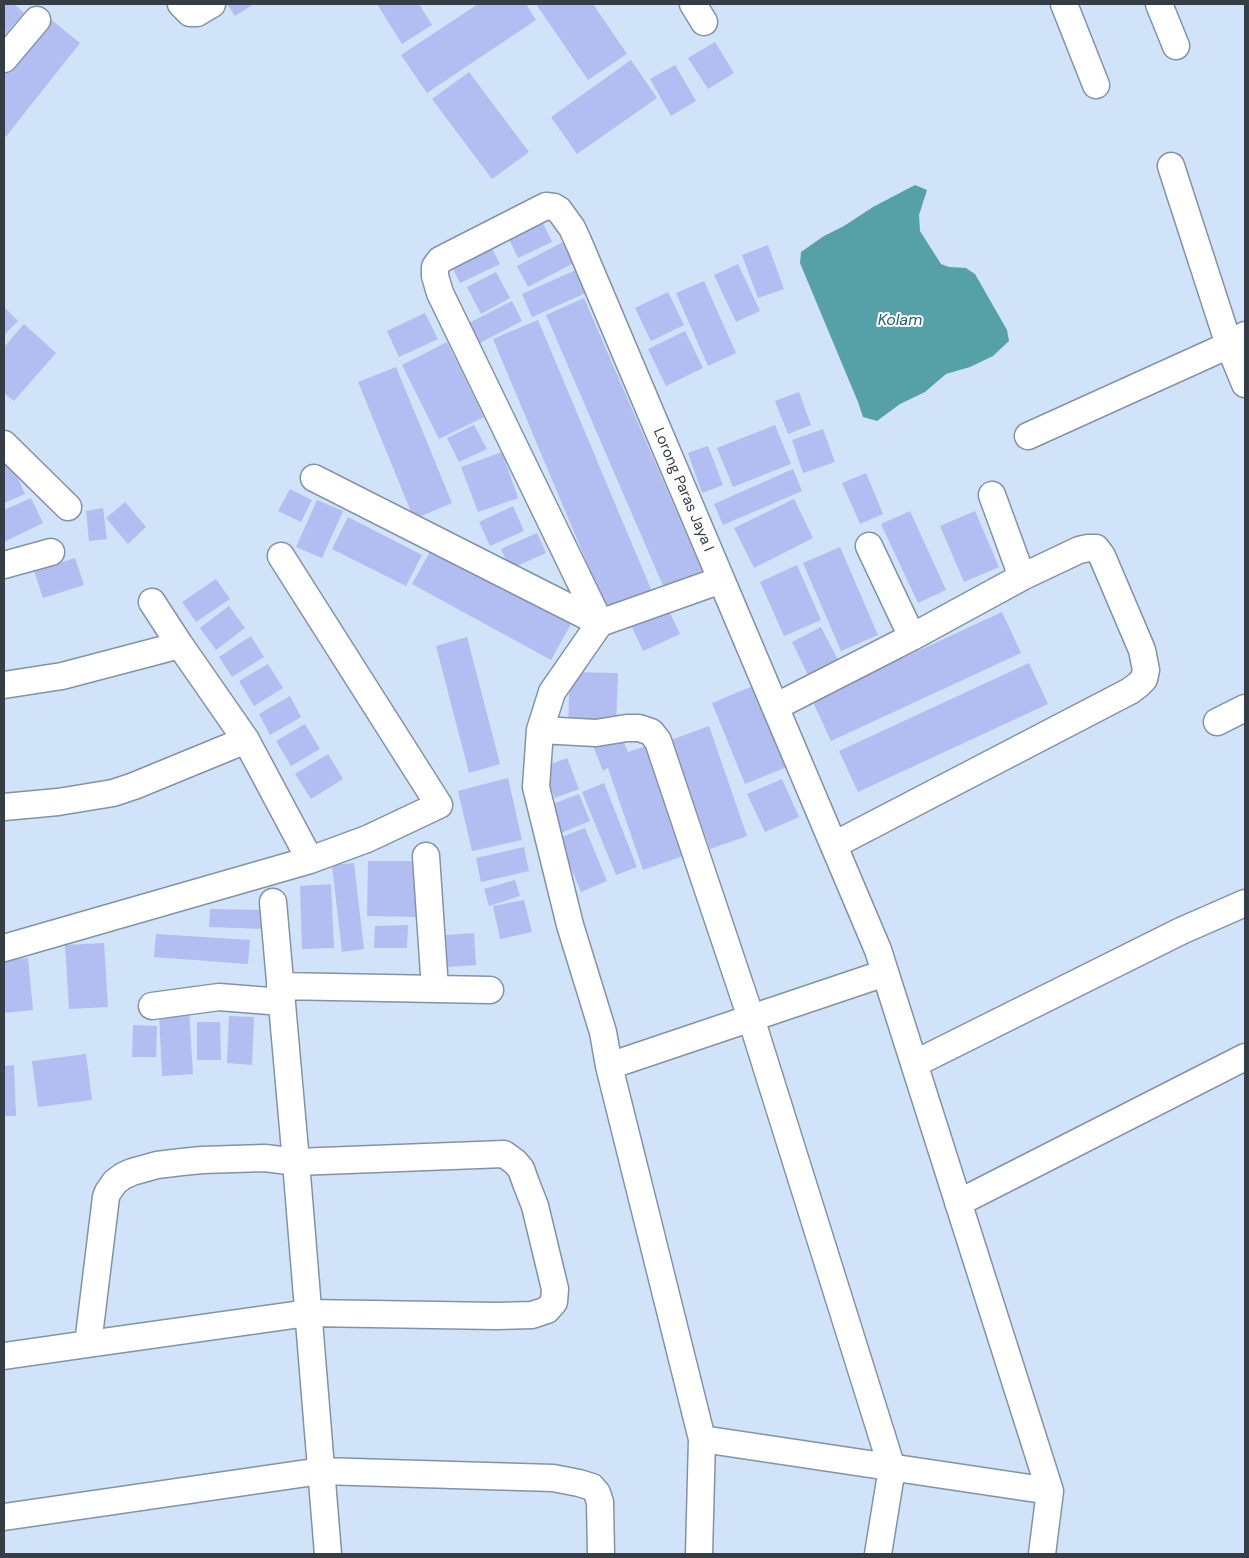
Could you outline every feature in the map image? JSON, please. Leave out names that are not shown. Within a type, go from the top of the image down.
[{"type":"street","points":[[181,4],[190,14],[212,4]]},
{"type":"street","points":[[1064,4],[1096,86]]},
{"type":"street","points":[[1159,4],[1176,46]]},
{"type":"street","points":[[4,59],[37,20]]},
{"type":"street","points":[[1171,166],[1237,340],[1245,384]]},
{"type":"street","name":"Lorong Paras Jaya I","points":[[600,623],[440,293],[435,276],[435,267],[440,260],[546,206],[559,210],[572,228],[878,950],[1050,1491]]},
{"type":"street","points":[[1028,436],[1237,340]]},
{"type":"street","points":[[4,444],[68,507]]},
{"type":"street","points":[[314,478],[600,623]]},
{"type":"street","points":[[992,494],[1022,577]]},
{"type":"street","points":[[869,546],[912,637]]},
{"type":"street","points":[[775,707],[912,637],[1022,577],[1079,550],[1096,548],[1102,556],[1142,650],[1146,670],[1144,679],[1130,691],[834,845]]},
{"type":"street","points":[[4,564],[51,552]]},
{"type":"street","points":[[4,948],[310,860],[367,839],[439,805],[281,556]]},
{"type":"street","points":[[699,1554],[702,1439],[603,1032],[570,925],[536,787],[540,730],[552,692],[600,623],[721,580]]},
{"type":"street","points":[[152,602],[246,740],[310,860]]},
{"type":"street","points":[[4,684],[62,676],[180,645]]},
{"type":"street","points":[[1218,722],[1245,708]]},
{"type":"street","points":[[540,730],[596,733],[639,728],[651,732],[658,741],[751,1018],[892,1468],[878,1554]]},
{"type":"street","points":[[4,808],[113,793],[246,740]]},
{"type":"street","points":[[426,856],[434,989]]},
{"type":"street","points":[[273,902],[328,1554]]},
{"type":"street","points":[[914,1064],[1181,931],[1245,903]]},
{"type":"street","points":[[610,1066],[886,973]]},
{"type":"street","points":[[152,1006],[220,997],[281,994],[434,989],[490,990]]},
{"type":"street","points":[[958,1203],[1245,1057]]},
{"type":"street","points":[[4,1356],[308,1313],[532,1315],[547,1310],[554,1302],[555,1290],[535,1206],[521,1169],[504,1154],[296,1162],[264,1158],[182,1162],[143,1169],[123,1176],[111,1187],[106,1197],[88,1344]]},
{"type":"street","points":[[702,1439],[1050,1491],[1042,1554]]},
{"type":"street","points":[[4,1517],[321,1471],[553,1478],[579,1482],[592,1487],[600,1502],[601,1554]]},
{"type":"water","name":"Kolam","points":[[915,185],[927,190],[919,215],[920,231],[941,264],[949,267],[966,268],[975,274],[1007,330],[1009,341],[993,356],[970,367],[946,374],[925,392],[900,404],[877,421],[863,417],[800,263],[801,252],[873,207]]},
{"type":"building","points":[[4,4],[14,4],[24,13],[4,35]]},
{"type":"building","points":[[227,4],[254,4],[235,16]]},
{"type":"building","points":[[377,4],[419,4],[432,25],[402,44]]},
{"type":"building","points":[[478,4],[526,4],[536,20],[427,93],[401,55]]},
{"type":"building","points":[[536,4],[593,4],[627,54],[588,80]]},
{"type":"building","points":[[49,18],[80,43],[4,139],[4,74]]},
{"type":"building","points":[[715,42],[734,73],[708,89],[688,58]]},
{"type":"building","points":[[631,60],[657,98],[577,154],[551,117]]},
{"type":"building","points":[[675,65],[696,101],[671,116],[650,79]]},
{"type":"building","points":[[469,72],[529,152],[492,179],[432,99]]},
{"type":"building","points":[[540,217],[552,242],[518,258],[506,233]]},
{"type":"building","points":[[565,241],[576,262],[528,287],[517,266]]},
{"type":"building","points":[[489,242],[500,264],[460,283],[449,261]]},
{"type":"building","points":[[768,245],[784,289],[758,298],[742,255]]},
{"type":"building","points":[[738,264],[760,311],[736,322],[714,275]]},
{"type":"building","points":[[578,269],[588,292],[532,317],[522,294]]},
{"type":"building","points":[[496,272],[510,298],[481,314],[467,287]]},
{"type":"building","points":[[704,281],[736,353],[708,366],[676,293]]},
{"type":"building","points":[[668,292],[684,325],[651,341],[635,308]]},
{"type":"building","points":[[584,298],[702,571],[664,588],[546,315]]},
{"type":"building","points":[[512,301],[522,321],[478,344],[467,324]]},
{"type":"building","points":[[4,307],[18,321],[4,335]]},
{"type":"building","points":[[425,313],[438,339],[399,357],[387,331]]},
{"type":"building","points":[[538,320],[653,594],[608,613],[493,339]]},
{"type":"building","points":[[24,324],[56,353],[14,401],[4,393],[4,347]]},
{"type":"building","points":[[685,331],[703,368],[666,386],[648,349]]},
{"type":"building","points":[[447,342],[484,417],[439,439],[402,365]]},
{"type":"building","points":[[396,367],[452,503],[414,519],[358,382]]},
{"type":"building","points":[[799,392],[811,425],[788,434],[775,401]]},
{"type":"building","points":[[474,425],[487,449],[459,462],[447,438]]},
{"type":"building","points":[[775,425],[791,464],[733,487],[717,448]]},
{"type":"building","points":[[823,429],[835,462],[803,473],[792,440]]},
{"type":"building","points":[[708,446],[723,485],[702,493],[688,453]]},
{"type":"building","points":[[502,452],[518,498],[478,512],[461,467]]},
{"type":"building","points":[[10,461],[25,494],[4,503],[4,464]]},
{"type":"building","points":[[793,469],[802,491],[723,525],[714,504]]},
{"type":"building","points":[[866,473],[883,514],[860,524],[842,483]]},
{"type":"building","points":[[290,489],[312,500],[301,522],[278,511]]},
{"type":"building","points":[[31,498],[43,523],[4,542],[4,510]]},
{"type":"building","points":[[794,499],[813,538],[754,568],[734,528]]},
{"type":"building","points":[[317,500],[343,511],[322,558],[296,547]]},
{"type":"building","points":[[125,502],[146,527],[128,544],[106,518]]},
{"type":"building","points":[[513,506],[524,531],[490,546],[479,522]]},
{"type":"building","points":[[103,508],[107,539],[89,541],[86,511]]},
{"type":"building","points":[[910,511],[946,590],[918,603],[881,524]]},
{"type":"building","points":[[975,511],[999,567],[964,582],[940,526]]},
{"type":"building","points":[[348,517],[422,555],[406,586],[332,549]]},
{"type":"building","points":[[537,533],[546,553],[510,569],[501,549]]},
{"type":"building","points":[[840,547],[878,635],[841,651],[803,563]]},
{"type":"building","points":[[432,548],[571,624],[551,660],[412,584]]},
{"type":"building","points":[[75,558],[84,585],[43,598],[34,571]]},
{"type":"building","points":[[797,565],[821,620],[784,636],[760,582]]},
{"type":"building","points":[[216,579],[230,599],[196,622],[182,602]]},
{"type":"building","points":[[229,606],[245,628],[216,650],[200,628]]},
{"type":"building","points":[[668,609],[680,634],[643,651],[631,625]]},
{"type":"building","points":[[1002,612],[1021,653],[831,741],[812,700]]},
{"type":"building","points":[[821,627],[838,660],[808,675],[792,642]]},
{"type":"building","points":[[251,636],[264,657],[232,677],[219,657]]},
{"type":"building","points":[[467,637],[500,764],[469,773],[436,646]]},
{"type":"building","points":[[1029,663],[1048,704],[858,792],[839,751]]},
{"type":"building","points":[[268,664],[283,688],[254,706],[239,681]]},
{"type":"building","points":[[570,672],[618,673],[616,728],[568,726]]},
{"type":"building","points":[[753,686],[787,767],[745,784],[712,703]]},
{"type":"building","points":[[290,696],[301,717],[270,735],[259,714]]},
{"type":"building","points":[[305,724],[320,749],[291,766],[276,741]]},
{"type":"building","points":[[709,726],[747,836],[710,849],[671,740]]},
{"type":"building","points":[[620,733],[628,752],[646,746],[683,856],[643,870],[608,768],[603,771],[593,746]]},
{"type":"building","points":[[328,754],[343,779],[311,799],[295,774]]},
{"type":"building","points":[[567,758],[579,789],[555,798],[543,767]]},
{"type":"building","points":[[508,778],[522,840],[472,851],[458,791]]},
{"type":"building","points":[[782,779],[799,817],[765,832],[747,794]]},
{"type":"building","points":[[604,783],[637,867],[616,875],[582,792]]},
{"type":"building","points":[[579,794],[590,821],[561,833],[550,805]]},
{"type":"building","points":[[585,828],[607,881],[581,892],[559,838]]},
{"type":"building","points":[[524,847],[529,871],[481,882],[476,858]]},
{"type":"building","points":[[368,861],[419,861],[419,917],[367,916]]},
{"type":"building","points":[[354,863],[364,949],[342,952],[332,865]]},
{"type":"building","points":[[515,880],[520,896],[489,906],[484,889]]},
{"type":"building","points":[[331,884],[334,948],[302,949],[300,886]]},
{"type":"building","points":[[524,900],[532,932],[500,939],[493,906]]},
{"type":"building","points":[[210,909],[266,910],[265,929],[209,927]]},
{"type":"building","points":[[408,925],[407,948],[374,948],[375,926]]},
{"type":"building","points":[[474,933],[476,965],[447,967],[446,935]]},
{"type":"building","points":[[156,934],[250,940],[248,964],[154,957]]},
{"type":"building","points":[[104,943],[108,1007],[69,1009],[65,945]]},
{"type":"building","points":[[28,958],[33,1010],[4,1013],[4,960]]},
{"type":"building","points":[[189,1010],[193,1074],[162,1076],[159,1012]]},
{"type":"building","points":[[229,1016],[254,1017],[252,1065],[227,1063]]},
{"type":"building","points":[[197,1022],[220,1022],[221,1060],[197,1060]]},
{"type":"building","points":[[133,1025],[157,1026],[156,1057],[132,1057]]},
{"type":"building","points":[[86,1054],[92,1100],[38,1107],[32,1061]]},
{"type":"building","points":[[14,1065],[16,1116],[4,1116],[4,1066]]}]
